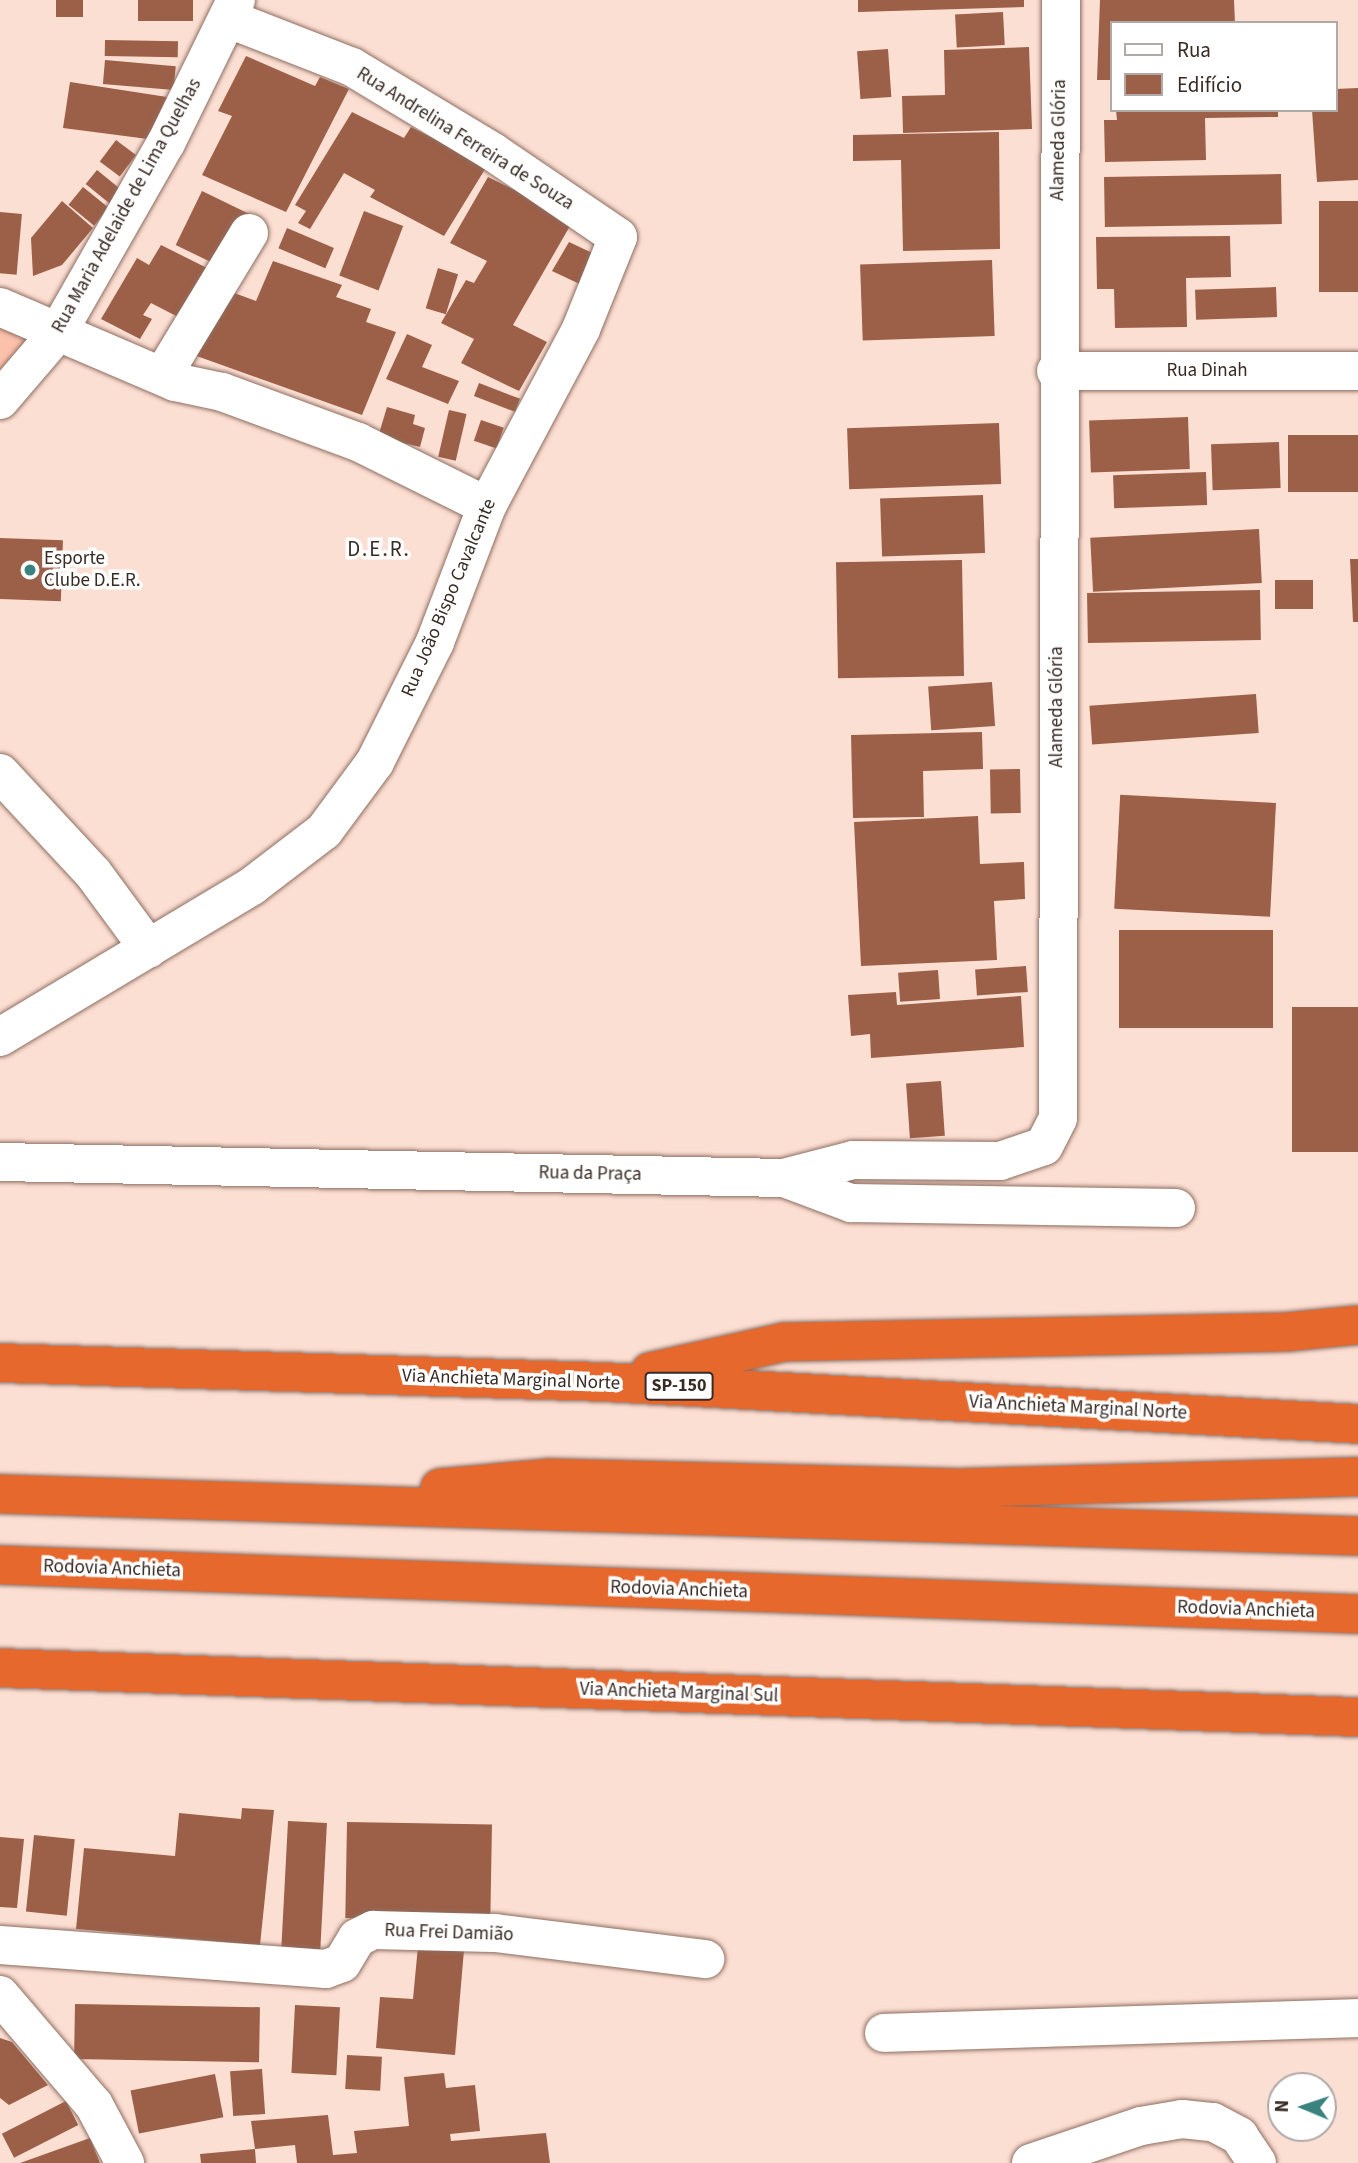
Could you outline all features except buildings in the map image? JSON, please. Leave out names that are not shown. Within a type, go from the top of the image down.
[{"type":"highway","points":[[603,1382],[784,1342],[1286,1332],[1358,1325]]},
{"type":"highway","name":"Via Anchieta Marginal Norte","points":[[0,1363],[603,1382],[1358,1424]]},
{"type":"highway","points":[[268,1504],[549,1478],[959,1489],[1358,1477]]},
{"type":"highway","points":[[0,1494],[1358,1536]]},
{"type":"highway","name":"Rodovia Anchieta","points":[[0,1565],[1358,1615]]},
{"type":"highway","name":"Via Anchieta Marginal Sul","points":[[0,1668],[1358,1717]]},
{"type":"street","name":"Alameda Glória","points":[[784,1178],[853,1160],[1000,1161],[1044,1146],[1054,1130],[1060,0]]},
{"type":"street","name":"Rua Andrelina Ferreira de Souza","points":[[232,9],[352,67],[493,152],[618,237]]},
{"type":"street","name":"Rua Maria Adelaide de Lima Quelhas","points":[[0,400],[58,332],[232,9]]},
{"type":"street","points":[[163,375],[249,233]]},
{"type":"street","name":"Rua João Bispo Cavalcante","points":[[0,1037],[252,886],[324,831],[381,750],[435,642],[487,506],[581,328],[618,237]]},
{"type":"street","points":[[0,307],[163,375],[358,442],[487,506]]},
{"type":"street","name":"Rua Dinah","points":[[1056,371],[1358,371]]},
{"type":"street","points":[[0,773],[93,873],[149,949]]},
{"type":"street","name":"Rua da Praça","points":[[0,1162],[784,1178],[851,1203],[1176,1208]]},
{"type":"street","name":"Rua Frei Damião","points":[[0,1945],[326,1969],[342,1963],[357,1938],[373,1930],[495,1933],[705,1959]]},
{"type":"street","points":[[0,1995],[94,2105],[125,2163]]},
{"type":"street","points":[[884,2033],[1358,2018]]},
{"type":"street","points":[[1031,2163],[1141,2126],[1182,2119],[1213,2122],[1239,2136],[1257,2163]]},
{"type":"shaded area","points":[[0,321],[34,331],[0,374]]},
{"type":"place","name":"Esporte Clube D.E.R.","points":[[30,570]]},
{"type":"district","name":"D.E.R.","points":[[379,549]]}]
